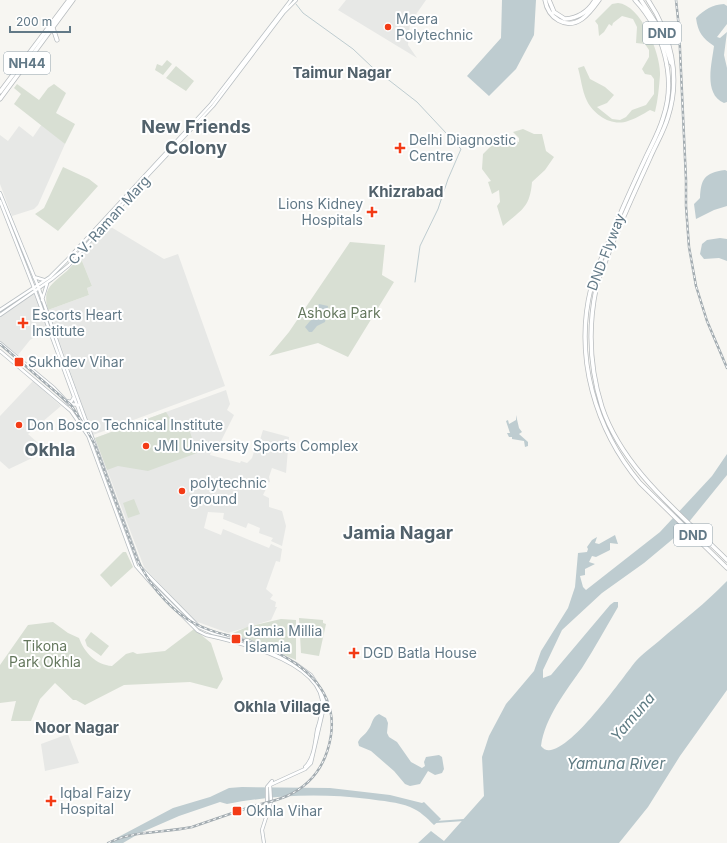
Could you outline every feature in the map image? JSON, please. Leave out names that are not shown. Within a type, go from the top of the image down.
[{"type":"highway","name":"NH44","points":[[0,92],[69,0]]},
{"type":"highway","name":"NH44","points":[[0,100],[73,0]]},
{"type":"highway","points":[[546,0],[548,10],[554,17],[560,22],[569,23],[584,18],[599,0]]},
{"type":"highway","points":[[549,0],[554,12],[565,19],[580,16],[587,12],[595,0]]},
{"type":"highway","name":"DND Flyway","points":[[635,0],[652,23],[664,51],[668,71],[668,91],[664,117],[595,274],[587,308],[586,351],[595,404],[612,444],[628,469],[658,502],[727,568]]},
{"type":"highway","name":"DND","points":[[641,0],[661,31],[669,53],[672,70]]},
{"type":"highway","points":[[648,0],[656,12],[668,39],[673,58],[672,70]]},
{"type":"highway","points":[[54,27],[53,31],[57,40]]},
{"type":"highway","name":"DND Flyway","points":[[672,70],[673,88],[668,118],[620,223],[596,288],[591,328],[593,367],[602,408],[620,443],[636,467],[663,497],[727,560]]},
{"type":"main road","name":"C.V. Raman Marg","points":[[0,310],[38,286],[66,261],[211,104],[291,0]]},
{"type":"main road","name":"C.V. Raman Marg","points":[[0,315],[47,284],[69,265],[149,174],[213,106],[284,12],[296,0]]},
{"type":"main road","points":[[0,193],[38,286],[37,290],[79,405]]},
{"type":"main road","points":[[0,201],[34,288],[37,290],[42,300],[118,513],[143,571],[199,627],[213,635],[262,650],[292,665],[310,679],[322,698],[321,713],[308,764],[302,769],[270,782],[268,787],[270,799],[262,824],[263,843]]},
{"type":"main road","points":[[34,276],[45,280]]},
{"type":"main road","points":[[42,300],[47,284]]},
{"type":"main road","points":[[0,343],[54,388],[64,400],[73,406],[79,405]]},
{"type":"main road","points":[[0,351],[71,411],[91,437]]},
{"type":"main road","points":[[64,400],[73,401],[74,394]]},
{"type":"main road","points":[[71,411],[73,406]]},
{"type":"main road","points":[[213,635],[249,641],[296,664],[311,675],[320,689],[324,701],[323,711],[311,763],[305,769],[271,783],[268,787]]},
{"type":"shaded area","name":"Meera Polytechnic","points":[[346,0],[426,0],[410,23],[408,45],[417,58],[338,10]]},
{"type":"shaded area","points":[[42,124],[65,144],[38,205],[34,209],[12,216],[0,184],[0,135],[8,141],[19,126],[33,137]]},
{"type":"shaded area","points":[[106,224],[164,259],[178,254],[225,386],[93,435],[48,310],[89,295],[87,288],[92,286],[80,256]]},
{"type":"shaded area","name":"Escorts Heart Institute","points":[[35,293],[48,329],[30,340],[18,355],[0,341],[0,317],[7,310]]},
{"type":"shaded area","name":"Don Bosco Technical Institute","points":[[33,381],[61,406],[28,434],[47,451],[9,469],[0,461],[0,416]]},
{"type":"shaded area","name":"Jamia Millia Islamia","points":[[226,390],[230,404],[227,410],[234,415],[219,445],[214,443],[210,455],[240,463],[241,461],[247,463],[252,458],[263,430],[289,437],[286,473],[272,468],[269,477],[270,482],[266,483],[266,489],[263,495],[269,498],[269,507],[282,511],[286,526],[282,546],[271,541],[273,538],[259,533],[260,528],[248,523],[246,528],[223,519],[224,513],[208,512],[204,528],[221,535],[223,529],[269,548],[271,544],[282,549],[280,562],[276,561],[266,589],[273,595],[270,599],[276,602],[275,607],[277,607],[271,620],[228,633],[195,621],[144,567],[95,438]]},
{"type":"shaded area","points":[[68,734],[79,763],[45,771],[41,744]]},
{"type":"green space","points":[[618,3],[626,6],[634,12],[642,21],[657,55],[660,75],[655,112],[650,110],[633,119],[622,122],[610,121],[594,111],[587,101],[584,93],[578,68],[584,66],[590,79],[605,87],[614,95],[607,103],[597,107],[612,119],[620,120],[626,117],[632,110],[646,105],[654,94],[654,79],[651,75],[645,74],[642,69],[649,57],[649,50],[645,44],[636,43],[637,27],[633,19],[622,16],[613,23],[612,26],[609,24],[604,32],[599,36],[598,25],[595,21],[612,4]]},
{"type":"green space","points":[[167,60],[172,64],[163,75],[155,70],[157,64],[162,66]]},
{"type":"green space","points":[[176,66],[194,81],[186,91],[166,78]]},
{"type":"green space","points":[[17,84],[39,100],[48,88],[54,84],[66,93],[56,113],[75,124],[65,144],[14,104],[21,94],[14,88]]},
{"type":"green space","points":[[523,129],[534,134],[542,134],[546,151],[554,157],[545,170],[532,182],[529,198],[524,208],[503,226],[497,206],[500,202],[499,190],[492,194],[488,182],[491,181],[482,169],[483,154],[494,141],[504,139],[519,142],[519,138],[513,132]]},
{"type":"green space","points":[[63,167],[89,179],[98,186],[58,231],[35,214],[44,208]]},
{"type":"green space","name":"Ashoka Park","points":[[350,242],[385,245],[382,275],[394,282],[348,357],[318,343],[269,356],[289,332]]},
{"type":"green space","points":[[80,256],[92,286],[87,288],[89,295],[48,310],[46,298],[50,286],[69,269]]},
{"type":"green space","name":"JMI University Sports Complex","points":[[166,412],[174,425],[186,420],[197,453],[148,471],[118,466],[107,470],[95,438]]},
{"type":"green space","points":[[134,499],[140,514],[128,518],[123,503]]},
{"type":"green space","points":[[123,552],[126,552],[133,567],[111,587],[100,575]]},
{"type":"green space","points":[[299,618],[323,620],[323,623],[326,624],[319,656],[301,653]]},
{"type":"green space","points":[[281,619],[296,620],[296,660],[233,633],[247,627]]},
{"type":"green space","name":"Tikona Park Okhla","points":[[53,622],[68,633],[79,638],[87,653],[91,657],[101,663],[112,666],[126,654],[133,652],[137,654],[165,651],[194,629],[211,643],[223,679],[217,689],[190,682],[124,685],[85,705],[73,700],[55,683],[40,699],[31,721],[11,721],[16,701],[0,703],[0,665],[28,625]]},
{"type":"green space","points":[[91,632],[109,646],[101,656],[87,646],[85,640]]},
{"type":"water","points":[[502,0],[536,0],[534,35],[516,69],[489,96],[467,76],[501,38]]},
{"type":"water","points":[[724,4],[727,6],[727,24],[717,37],[720,38],[727,32],[724,55],[727,68],[727,102],[724,103],[717,99],[713,93],[711,85],[710,78],[714,46],[701,34],[696,18],[709,8]]},
{"type":"water","points":[[725,170],[727,171],[727,206],[714,210],[696,219],[694,204],[700,198],[701,186],[705,178],[712,173]]},
{"type":"water","points":[[720,238],[727,239],[727,261],[719,258],[704,259],[700,254],[702,244],[707,240]]},
{"type":"water","points":[[319,304],[328,306],[325,322],[317,326],[312,332],[309,332],[305,327],[315,318],[314,314]]},
{"type":"water","points":[[516,415],[519,428],[522,432],[519,434],[528,442],[528,446],[525,447],[524,441],[512,439],[512,437],[509,437],[507,433],[510,433],[506,421],[508,420],[509,424],[516,420]]},
{"type":"water","name":"Yamuna River","points":[[727,454],[727,475],[680,533],[644,563],[602,593],[562,630],[543,670],[543,678],[551,675],[610,605],[614,602],[618,602],[618,607],[582,668],[563,695],[547,725],[541,746],[550,750],[562,745],[576,734],[605,701],[638,658],[727,581],[727,690],[680,756],[648,807],[619,843],[418,843],[431,831],[444,841],[484,796],[482,757],[489,736],[506,704],[534,671],[541,651],[568,608],[575,587],[578,553],[587,552],[587,547],[592,540],[597,537],[595,543],[599,544],[615,535],[618,544],[610,543],[610,550],[596,557],[592,556],[589,562],[595,564],[585,569],[585,575],[580,576],[583,587],[586,590],[660,532],[712,476]]},
{"type":"water","points":[[379,714],[386,718],[388,723],[387,733],[389,737],[397,742],[411,762],[422,768],[425,766],[424,762],[426,757],[439,755],[442,757],[444,769],[442,773],[435,775],[428,771],[420,784],[410,786],[405,784],[394,771],[371,751],[359,746],[359,740],[370,728],[373,719]]},
{"type":"water","points":[[229,788],[330,788],[390,795],[422,803],[424,802],[441,819],[434,825],[414,809],[405,805],[385,801],[332,796],[280,797],[227,804],[220,802],[179,816],[140,833],[123,843],[107,843],[173,808],[210,797]]},
{"type":"waterway","points":[[296,4],[303,13],[353,49],[372,67],[417,102],[461,149],[448,179],[438,209],[420,246],[415,282]]},
{"type":"waterway","points":[[436,822],[464,820]]},
{"type":"railway","points":[[676,0],[679,28],[689,247],[696,286],[707,321],[727,368]]},
{"type":"railway","points":[[0,344],[71,405],[84,425],[95,445],[137,559],[146,576],[165,600],[179,613],[195,624],[273,651],[301,667],[322,690],[328,703],[332,718],[329,745],[322,763],[311,779],[296,791],[279,799],[253,806],[192,827],[128,836],[108,843]]},
{"type":"place","name":"Meera Polytechnic","points":[[388,27]]},
{"type":"place","name":"Delhi Diagnostic Centre","points":[[400,148]]},
{"type":"place","name":"Lions Kidney Hospitals","points":[[372,212]]},
{"type":"place","name":"Escorts Heart Institute","points":[[23,323]]},
{"type":"place","name":"Sukhdev Vihar","points":[[19,362]]},
{"type":"place","name":"Don Bosco Technical Institute","points":[[19,425]]},
{"type":"place","name":"JMI University Sports Complex","points":[[146,446]]},
{"type":"place","name":"polytechnic ground","points":[[182,491]]},
{"type":"place","name":"Jamia Millia Islamia","points":[[236,639]]},
{"type":"place","name":"DGD Batla House","points":[[354,653]]},
{"type":"place","name":"Iqbal Faizy Hospital","points":[[51,801]]},
{"type":"place","name":"Okhla Vihar","points":[[237,811]]},
{"type":"district","name":"Taimur Nagar","points":[[342,73]]},
{"type":"district","name":"New Friends Colony","points":[[196,137]]},
{"type":"district","name":"Khizrabad","points":[[406,192]]},
{"type":"district","name":"Okhla","points":[[50,450]]},
{"type":"district","name":"Jamia Nagar","points":[[398,533]]},
{"type":"district","name":"Okhla Village","points":[[282,707]]},
{"type":"district","name":"Noor Nagar","points":[[77,728]]},
{"type":"water label","name":"Yamuna","points":[[633,717]]}]
